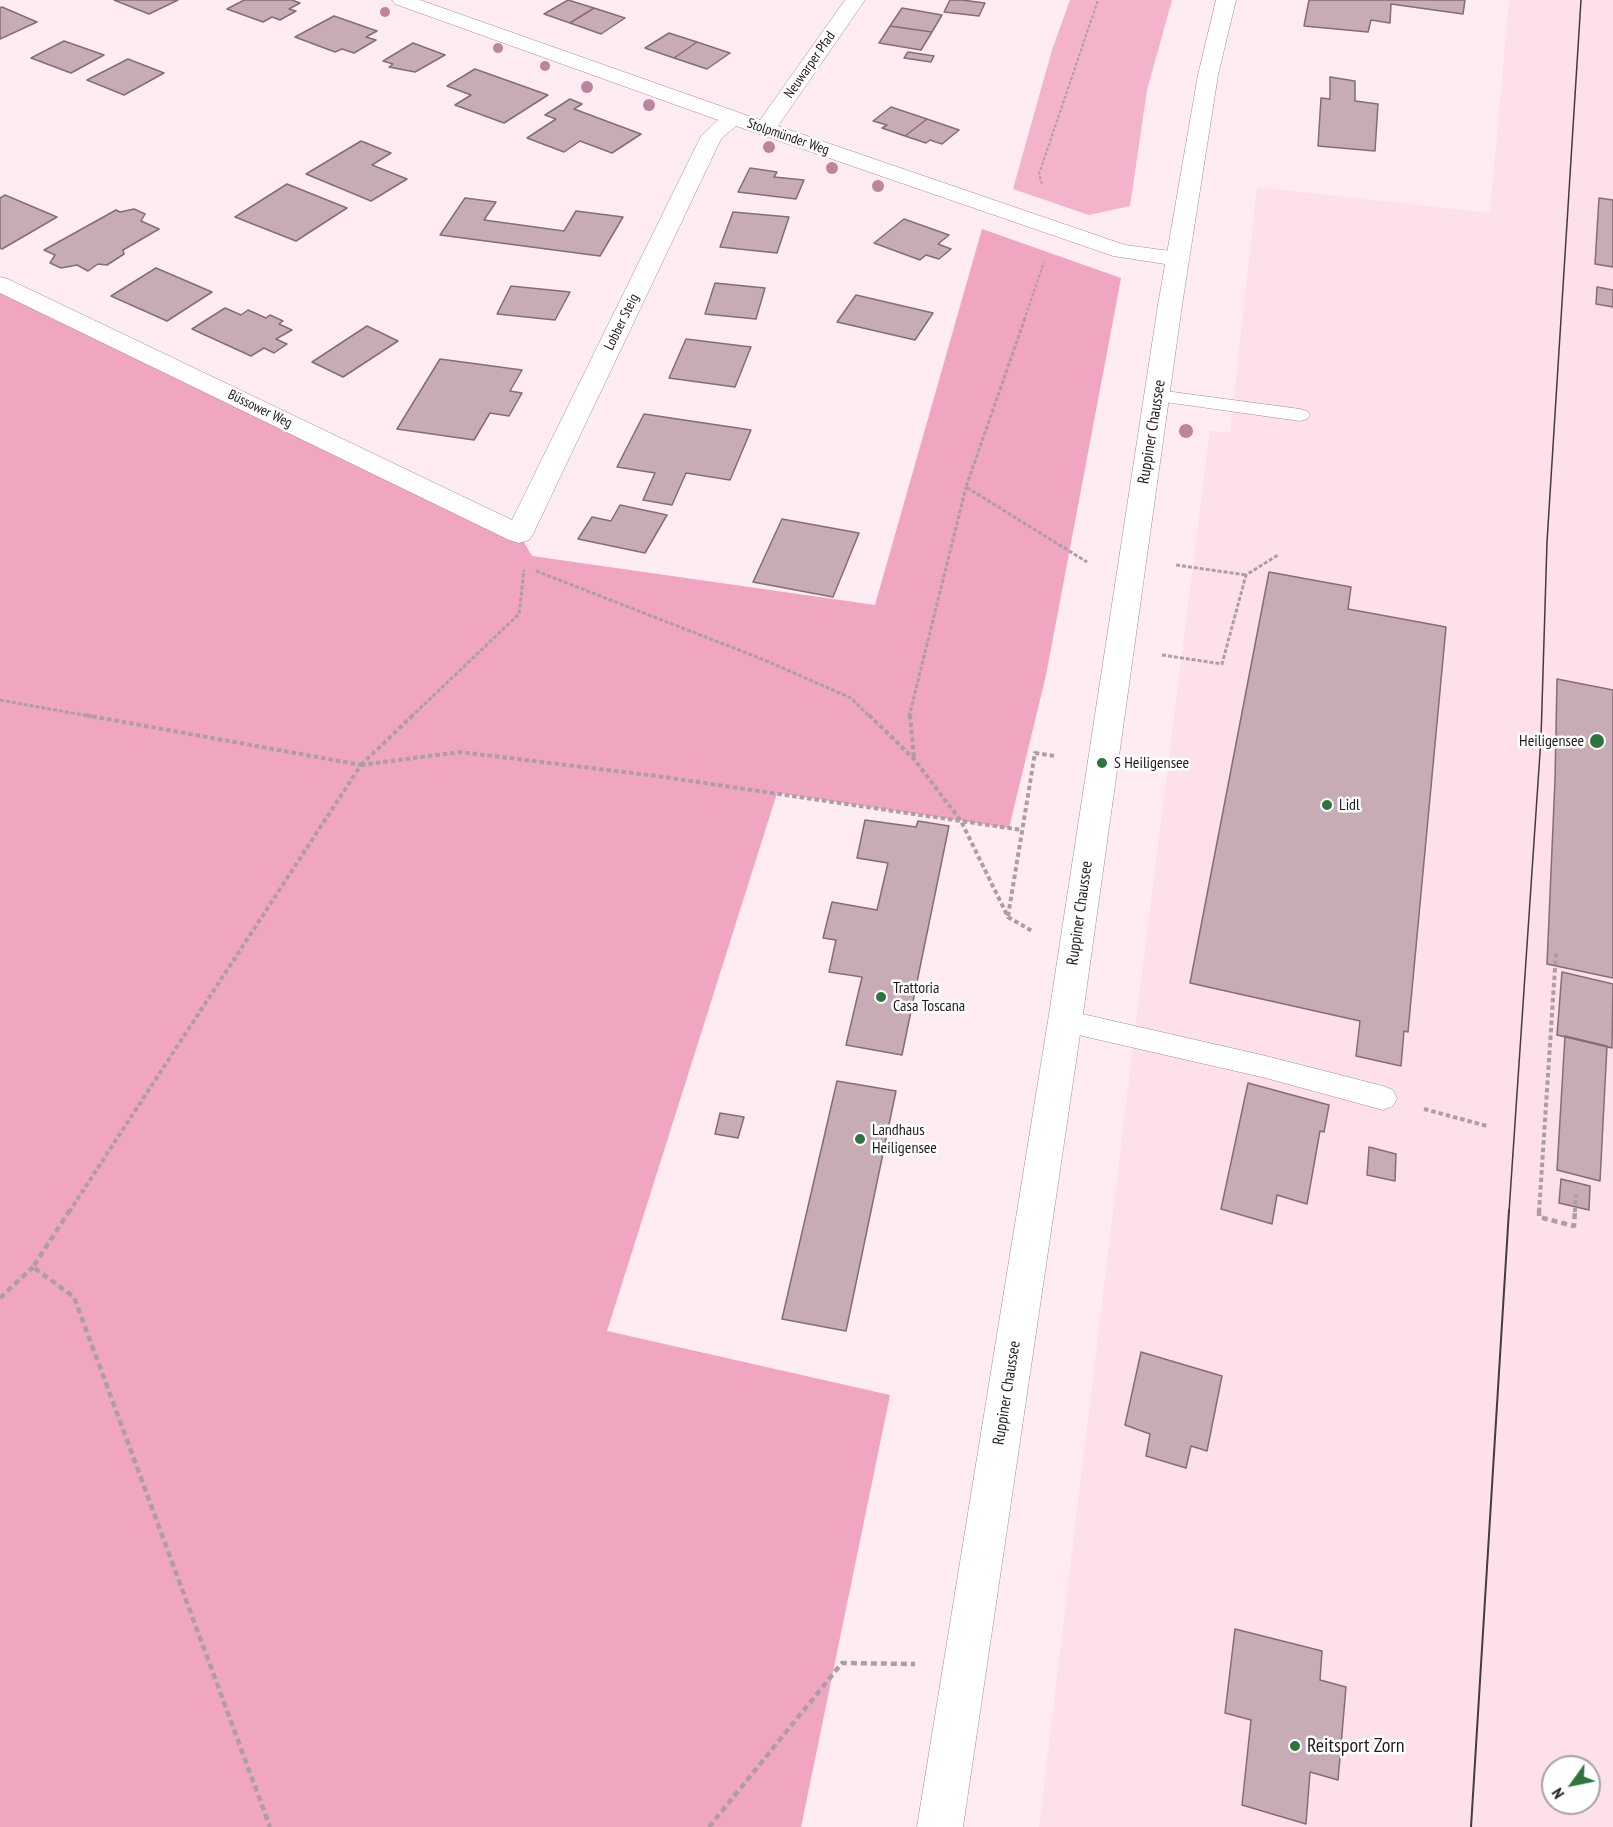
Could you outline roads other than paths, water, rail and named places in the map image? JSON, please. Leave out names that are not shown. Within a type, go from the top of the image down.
[{"type":"street","name":"Stolpmünder Weg","points":[[402,0],[733,118],[1121,251],[1178,259]]},
{"type":"street","name":"Neuwarper Pfad","points":[[765,129],[855,0]]},
{"type":"street","name":"Ruppiner Chaussee","points":[[940,1827],[1065,1021],[1120,648],[1131,558],[1208,75],[1226,0]]},
{"type":"street","name":"Lobber Steig","points":[[519,534],[712,136],[733,118]]},
{"type":"street","name":"Büssower Weg","points":[[0,284],[519,534]]},
{"type":"lane","points":[[1158,396],[1300,415]]},
{"type":"lane","points":[[1065,1021],[1266,1066],[1383,1098]]},
{"type":"tram line","points":[[1509,1212],[1541,738],[1547,542],[1581,0]]},
{"type":"tram line","points":[[1471,1827],[1509,1210]]},
{"type":"place","name":"Heiligensee","points":[[1597,741]]},
{"type":"place","name":"S Heiligensee","points":[[1102,763]]},
{"type":"place","name":"Lidl","points":[[1327,805]]},
{"type":"place","name":"Trattoria Casa Toscana","points":[[881,997]]},
{"type":"place","name":"Landhaus Heiligensee","points":[[860,1139]]},
{"type":"place","name":"Reitsport Zorn","points":[[1295,1746]]}]
